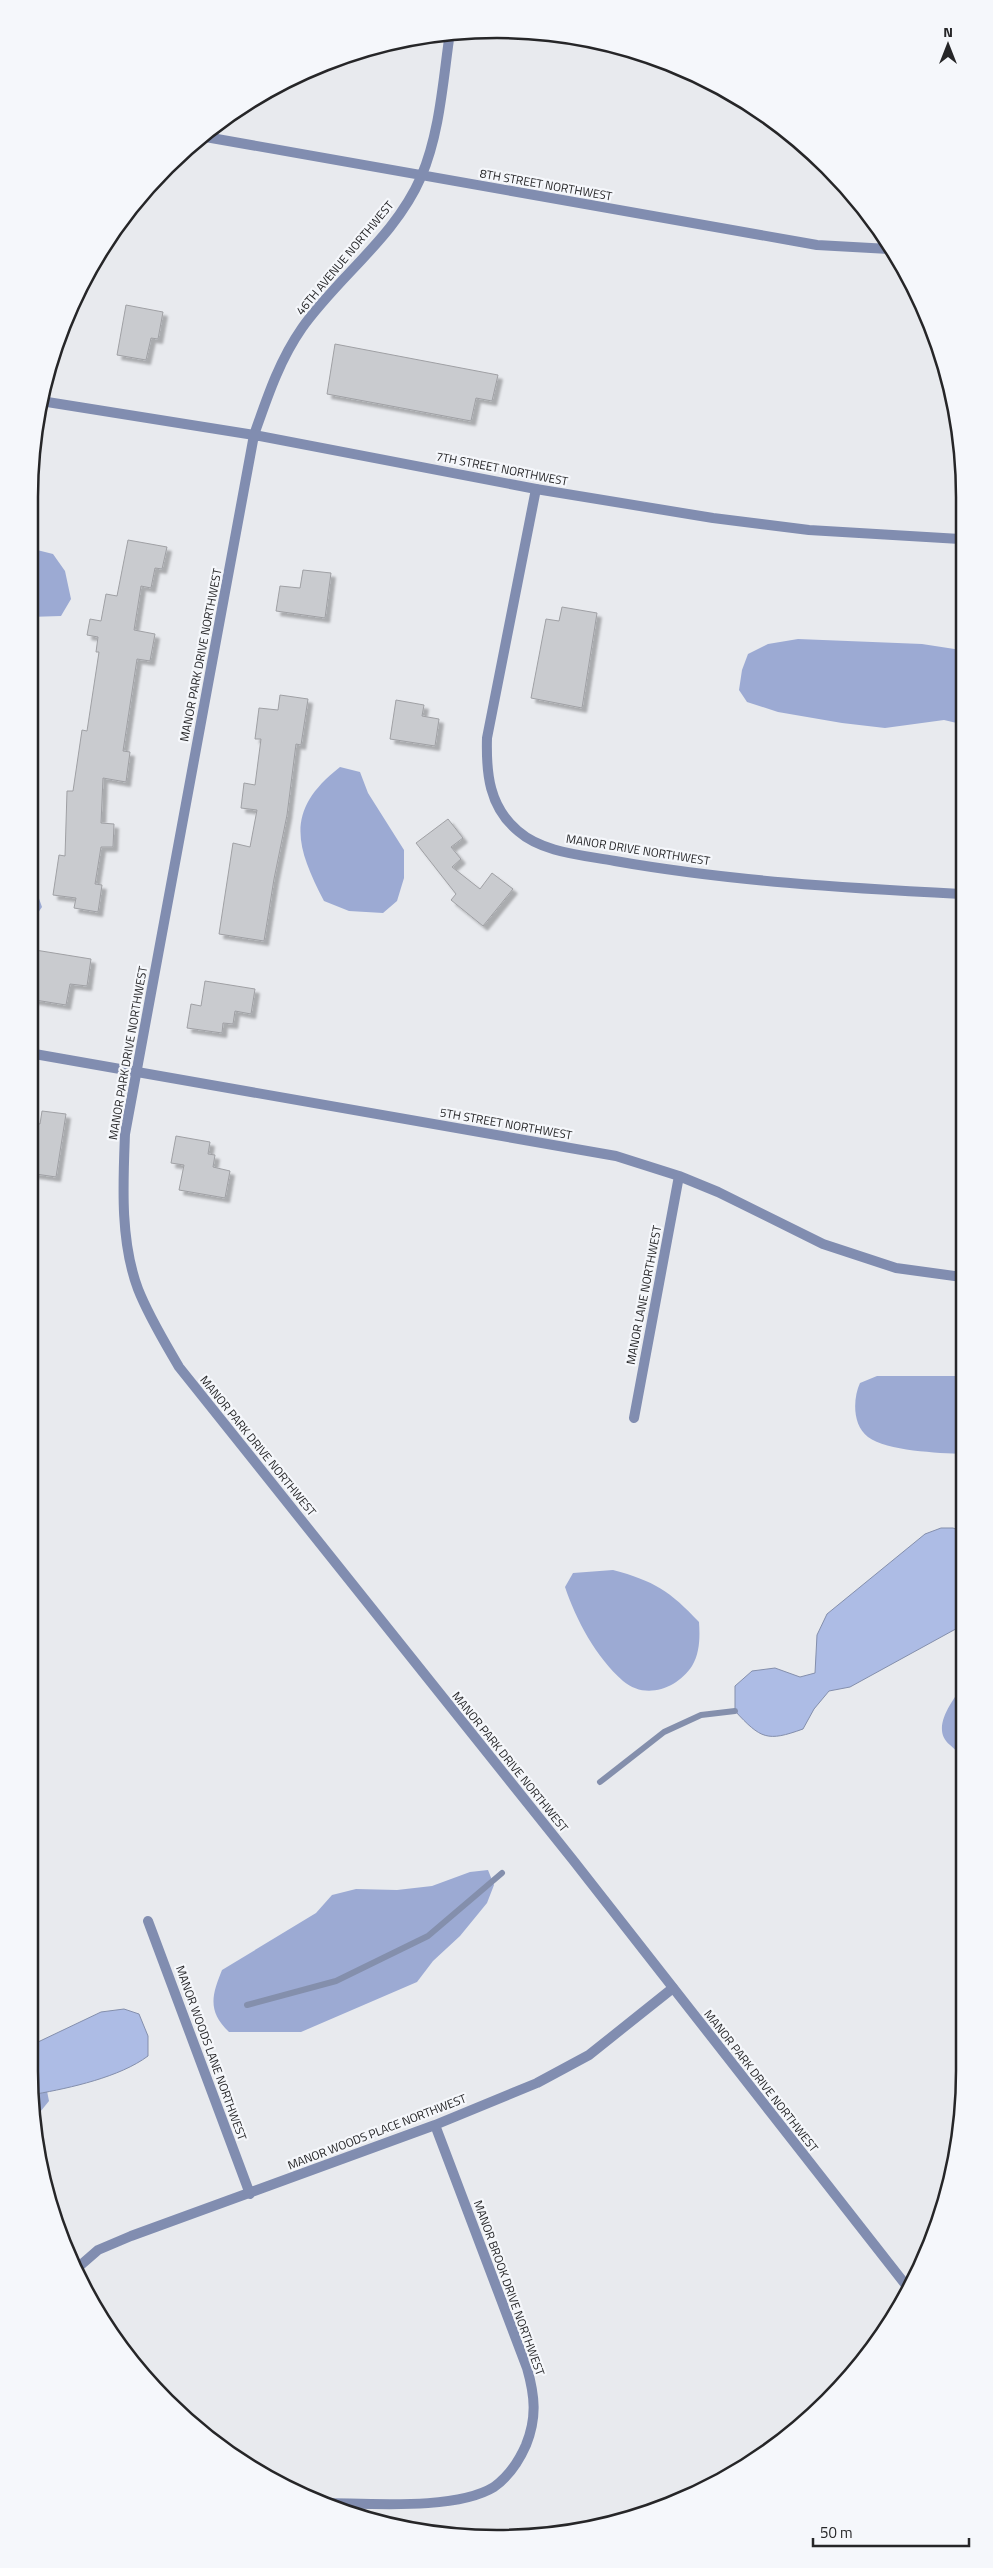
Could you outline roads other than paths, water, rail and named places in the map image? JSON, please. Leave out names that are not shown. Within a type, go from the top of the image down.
[{"type":"street","name":"46TH AVENUE NORTHWEST","points":[[254,435],[280,367],[301,329],[401,215],[421,177],[437,120],[449,40]]},
{"type":"street","name":"8TH STREET NORTHWEST","points":[[210,138],[421,177],[817,244],[883,249]]},
{"type":"street","name":"7TH STREET NORTHWEST","points":[[47,402],[254,435],[536,489],[714,518],[790,528],[956,539]]},
{"type":"street","name":"MANOR PARK DRIVE NORTHWEST","points":[[254,435],[125,1134],[123,1173],[129,1250],[138,1287],[154,1323],[179,1367],[673,1988],[904,2283]]},
{"type":"street","name":"MANOR DRIVE NORTHWEST","points":[[536,489],[487,738],[486,763],[489,785],[500,811],[517,831],[530,840],[562,851],[648,867],[780,883],[956,894]]},
{"type":"street","name":"5TH STREET NORTHWEST","points":[[38,1055],[616,1156],[680,1176],[718,1192],[823,1244],[896,1268],[956,1276]]},
{"type":"street","name":"MANOR LANE NORTHWEST","points":[[634,1418],[680,1176]]},
{"type":"street","name":"MANOR WOODS LANE NORTHWEST","points":[[148,1921],[250,2194]]},
{"type":"street","name":"MANOR WOODS PLACE NORTHWEST","points":[[80,2265],[98,2250],[130,2236],[250,2194],[435,2125],[537,2083],[571,2065],[617,2035],[673,1988]]},
{"type":"street","name":"MANOR BROOK DRIVE NORTHWEST","points":[[340,2503],[438,2502],[468,2496],[493,2487],[509,2473],[523,2454],[531,2432],[535,2413],[533,2390],[527,2368],[435,2125]]},
{"type":"waterway","points":[[600,1782],[664,1732],[701,1715],[735,1711]]},
{"type":"waterway","points":[[247,2005],[336,1981],[428,1936],[502,1873]]}]
